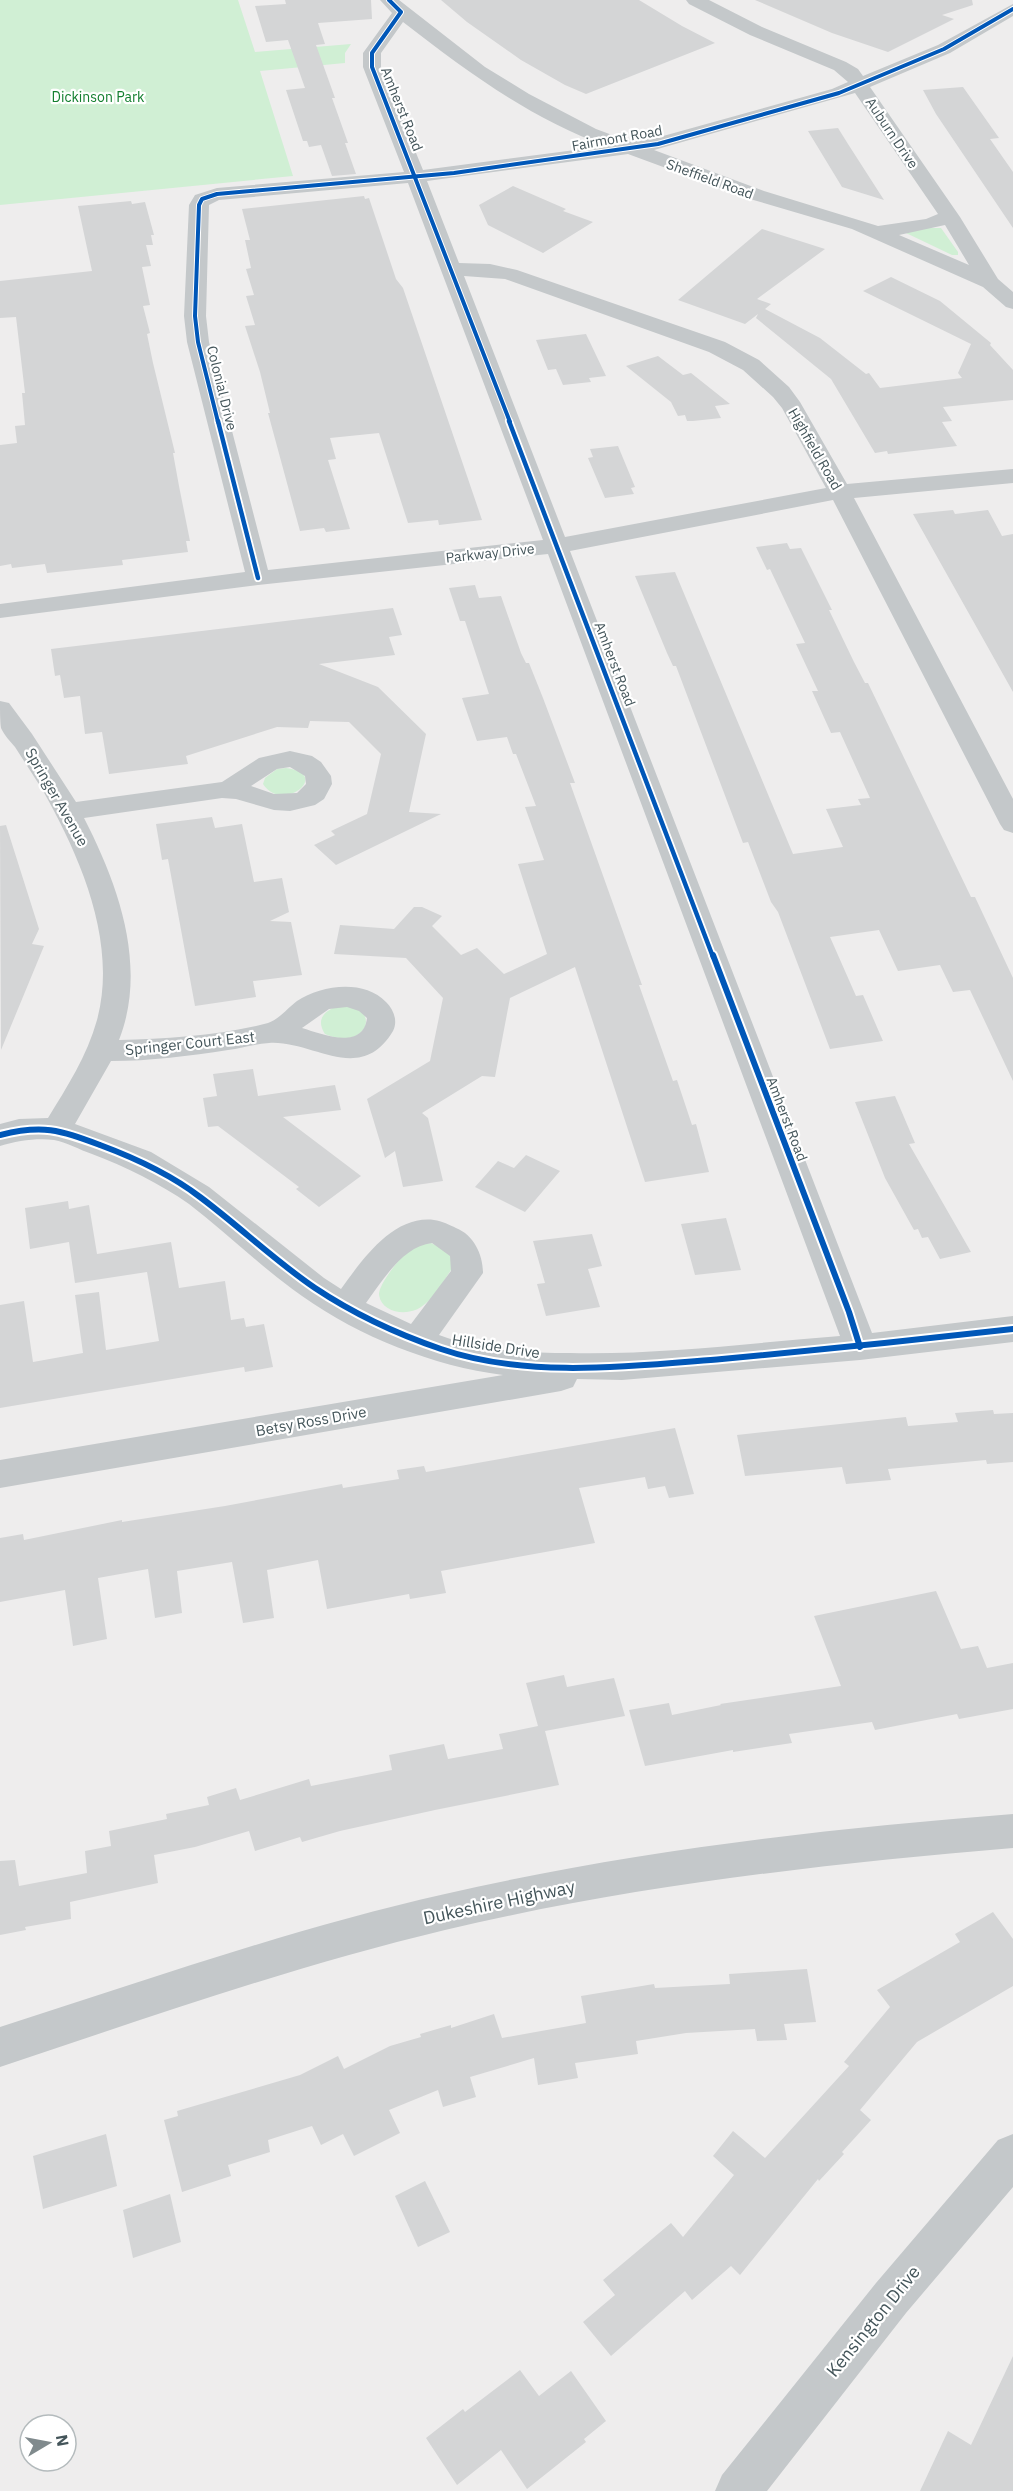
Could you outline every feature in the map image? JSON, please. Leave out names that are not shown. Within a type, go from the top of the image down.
[{"type":"street","name":"Auburn Drive","points":[[695,0],[756,31],[840,66],[850,73],[860,84],[950,217],[990,283],[1013,303]]},
{"type":"street","name":"Sheffield Road","points":[[395,6],[478,71],[522,98],[589,133],[757,195],[876,232],[990,283]]},
{"type":"street","name":"Amherst Road","points":[[395,6],[370,60],[849,1312],[860,1347]]},
{"type":"street","name":"Fairmont Road","points":[[201,199],[218,194],[508,167],[630,149],[775,112],[860,84],[944,49],[1013,9]]},
{"type":"street","name":"Colonial Drive","points":[[201,199],[195,316],[198,342],[258,578]]},
{"type":"street","name":"Sheffield Road","points":[[876,232],[930,224],[950,217]]},
{"type":"street","name":"Highfield Road","points":[[451,269],[490,270],[510,274],[697,339],[743,360],[769,380],[787,400],[840,492],[1013,824]]},
{"type":"street","name":"Parkway Drive","points":[[0,611],[258,578],[557,546],[840,492],[1013,476]]},
{"type":"street","name":"Springer Avenue","points":[[0,709],[47,774],[69,812],[96,875],[114,947],[115,1001],[102,1050],[57,1129]]},
{"type":"street","points":[[69,812],[227,790]]},
{"type":"street","name":"Springer Court East","points":[[102,1050],[157,1050],[277,1033]]},
{"type":"street","name":"Hillside Drive","points":[[0,1135],[19,1130],[57,1129],[140,1160],[198,1195],[313,1287],[345,1307],[382,1326],[417,1340],[480,1359],[537,1366],[622,1367],[860,1347],[1013,1329]]},
{"type":"street","points":[[345,1307],[395,1244],[409,1236],[427,1232],[447,1236],[459,1245],[468,1259],[467,1273],[417,1340]]},
{"type":"street","name":"Betsy Ross Drive","points":[[0,1474],[622,1367]]},
{"type":"street","name":"Dukeshire Highway","points":[[0,2046],[331,1942],[507,1898],[737,1861],[1013,1831]]},
{"type":"street","name":"Kensington Drive","points":[[738,2491],[891,2298],[1013,2155]]},
{"type":"green space","name":"Dickinson Park","points":[[0,0],[238,0],[255,52],[351,44],[345,53],[345,63],[260,71],[293,176],[0,205]]},
{"type":"green space","points":[[920,228],[941,228],[958,255],[952,255],[906,233]]},
{"type":"green space","points":[[286,768],[299,772],[305,777],[304,784],[291,794],[281,795],[271,792],[263,784],[265,778],[277,769]]},
{"type":"green space","points":[[337,1006],[352,1007],[361,1012],[366,1019],[365,1026],[360,1033],[352,1037],[340,1038],[325,1034],[321,1025],[322,1017]]},
{"type":"green space","points":[[431,1243],[450,1252],[453,1267],[426,1304],[410,1312],[390,1310],[381,1301],[379,1295],[382,1285],[405,1253],[411,1248]]},
{"type":"building","points":[[285,0],[371,0],[372,19],[318,23],[325,44],[316,45],[335,98],[332,98],[356,174],[332,176],[321,145],[309,147],[307,141],[303,141],[286,90],[305,88],[288,40],[266,42],[255,6],[286,4]]},
{"type":"building","points":[[441,0],[639,0],[715,43],[586,94],[521,60],[467,22]]},
{"type":"building","points":[[755,0],[972,0],[973,5],[942,15],[954,19],[888,52],[832,33]]},
{"type":"building","points":[[963,87],[999,138],[990,139],[1013,172],[1013,228],[936,114],[923,90]]},
{"type":"building","points":[[838,128],[884,200],[842,187],[808,131]]},
{"type":"building","points":[[513,186],[566,209],[563,211],[593,222],[543,253],[488,225],[479,205]]},
{"type":"building","points":[[364,196],[365,199],[369,198],[396,279],[403,288],[482,520],[439,525],[438,520],[408,523],[379,433],[330,438],[336,459],[328,460],[350,529],[326,532],[324,528],[300,531],[268,413],[270,413],[260,372],[245,326],[255,325],[246,296],[254,295],[246,269],[251,268],[245,240],[250,240],[242,209]]},
{"type":"building","points":[[131,201],[132,204],[145,202],[154,235],[151,235],[153,245],[146,245],[151,266],[142,267],[150,305],[143,306],[150,333],[147,334],[153,363],[175,453],[173,453],[190,541],[186,541],[188,552],[122,560],[123,565],[47,573],[45,564],[12,568],[11,564],[0,566],[0,445],[17,443],[15,426],[25,425],[22,393],[25,393],[16,317],[0,318],[0,281],[92,271],[78,206]]},
{"type":"building","points":[[762,229],[825,249],[757,299],[771,304],[765,309],[820,338],[866,374],[869,373],[880,388],[962,378],[958,373],[971,344],[863,291],[891,277],[940,301],[991,343],[990,345],[1013,370],[1013,400],[943,407],[952,421],[942,422],[957,446],[888,454],[887,451],[875,453],[831,379],[756,318],[758,314],[745,324],[678,300]]},
{"type":"building","points":[[586,334],[606,376],[589,378],[591,382],[563,385],[556,369],[548,370],[536,340]]},
{"type":"building","points":[[658,356],[683,375],[691,373],[730,404],[715,406],[721,418],[687,421],[685,415],[678,416],[671,402],[626,366]]},
{"type":"building","points":[[618,446],[635,487],[631,488],[634,494],[605,498],[588,458],[593,457],[590,449]]},
{"type":"building","points":[[953,510],[955,514],[988,510],[1002,536],[1013,534],[1013,692],[913,514]]},
{"type":"building","points":[[787,543],[790,549],[801,548],[832,610],[829,610],[854,662],[865,683],[868,683],[971,897],[975,897],[1013,978],[1013,1081],[970,990],[953,992],[940,965],[898,971],[879,930],[830,937],[856,996],[863,995],[883,1041],[830,1049],[778,912],[771,902],[748,842],[743,843],[676,666],[673,666],[667,653],[635,576],[675,572],[793,854],[843,847],[826,809],[861,805],[858,799],[870,798],[840,732],[831,733],[812,691],[818,691],[796,644],[805,643],[770,569],[767,570],[756,547]]},
{"type":"building","points":[[475,585],[479,598],[501,596],[521,653],[526,663],[529,663],[543,698],[575,783],[570,783],[642,985],[639,985],[673,1081],[677,1080],[692,1125],[696,1124],[709,1172],[645,1182],[575,967],[510,998],[495,1077],[482,1076],[422,1113],[428,1118],[443,1181],[403,1187],[395,1151],[385,1158],[367,1099],[430,1061],[443,998],[406,958],[334,954],[340,925],[394,929],[414,907],[422,907],[442,916],[432,926],[461,955],[477,948],[504,974],[547,954],[518,864],[544,860],[525,807],[536,806],[507,737],[477,741],[462,698],[489,694],[465,621],[460,621],[449,588]]},
{"type":"building","points":[[393,608],[402,635],[389,637],[395,655],[319,664],[378,687],[426,734],[409,812],[441,814],[336,865],[314,845],[335,835],[331,831],[367,814],[381,754],[349,722],[310,721],[308,728],[277,727],[186,756],[188,764],[109,774],[102,732],[85,734],[80,696],[64,698],[60,675],[55,676],[51,649]]},
{"type":"building","points":[[212,817],[215,828],[242,824],[254,882],[282,878],[289,912],[270,921],[291,922],[302,975],[253,981],[256,997],[195,1006],[168,859],[162,860],[156,824]]},
{"type":"building","points":[[6,825],[39,929],[32,944],[44,946],[1,1050],[0,826]]},
{"type":"building","points":[[253,1069],[258,1096],[335,1085],[341,1110],[283,1117],[361,1176],[319,1207],[296,1189],[299,1187],[218,1126],[208,1127],[203,1098],[217,1096],[213,1074]]},
{"type":"building","points":[[895,1096],[915,1143],[909,1144],[971,1252],[940,1259],[928,1237],[922,1238],[918,1229],[914,1230],[885,1178],[855,1102]]},
{"type":"building","points":[[526,1155],[560,1171],[525,1212],[475,1187],[498,1161],[514,1168]]},
{"type":"building","points":[[68,1201],[69,1209],[89,1205],[97,1254],[171,1242],[179,1288],[225,1281],[231,1320],[244,1318],[246,1327],[264,1324],[273,1367],[245,1372],[244,1367],[0,1408],[0,1305],[24,1301],[33,1362],[83,1353],[75,1295],[99,1292],[106,1350],[159,1341],[147,1272],[75,1283],[69,1242],[30,1249],[25,1208]]},
{"type":"building","points":[[726,1218],[741,1270],[695,1275],[681,1224]]},
{"type":"building","points":[[592,1234],[602,1266],[588,1269],[600,1307],[546,1316],[537,1284],[545,1283],[533,1241]]},
{"type":"building","points":[[993,1410],[994,1414],[1013,1413],[1013,1462],[987,1464],[986,1460],[888,1469],[891,1480],[846,1484],[842,1467],[745,1476],[737,1435],[906,1417],[908,1426],[958,1422],[955,1413]]},
{"type":"building","points":[[675,1428],[694,1494],[669,1498],[665,1486],[648,1489],[645,1477],[579,1488],[595,1543],[441,1571],[446,1593],[410,1599],[409,1594],[327,1609],[318,1560],[267,1570],[274,1618],[243,1623],[232,1562],[177,1571],[182,1613],[155,1618],[148,1569],[98,1578],[107,1639],[73,1646],[65,1590],[0,1602],[0,1538],[23,1534],[24,1540],[122,1520],[122,1522],[225,1506],[342,1484],[343,1488],[399,1479],[397,1470],[424,1466],[426,1472]]},
{"type":"building","points":[[936,1591],[961,1649],[978,1646],[987,1668],[1013,1663],[1013,1709],[959,1719],[957,1714],[875,1730],[872,1722],[789,1734],[792,1743],[733,1752],[733,1750],[645,1766],[629,1710],[669,1703],[672,1715],[720,1704],[841,1686],[814,1616]]},
{"type":"building","points":[[564,1675],[567,1687],[614,1678],[625,1716],[545,1731],[559,1785],[340,1831],[302,1842],[300,1837],[255,1851],[249,1831],[195,1847],[154,1855],[158,1883],[70,1902],[71,1919],[25,1927],[26,1930],[0,1935],[0,1861],[15,1860],[19,1886],[87,1873],[85,1851],[111,1846],[109,1831],[167,1819],[166,1814],[209,1805],[207,1797],[236,1788],[240,1800],[309,1779],[311,1786],[392,1770],[389,1755],[444,1744],[448,1759],[503,1749],[499,1734],[538,1726],[526,1683]]},
{"type":"building","points":[[993,1912],[1013,1939],[1013,1986],[917,2042],[860,2110],[871,2120],[842,2152],[844,2154],[819,2181],[818,2179],[740,2275],[731,2266],[692,2300],[685,2291],[611,2356],[583,2322],[615,2295],[603,2280],[671,2223],[683,2237],[734,2175],[713,2156],[733,2131],[765,2158],[849,2066],[844,2062],[890,2007],[877,1990],[960,1942],[955,1934]]},
{"type":"building","points":[[807,1969],[816,2022],[784,2024],[787,2040],[757,2041],[755,2029],[686,2033],[636,2041],[638,2054],[575,2063],[578,2078],[538,2085],[534,2058],[470,2077],[476,2097],[443,2107],[438,2090],[389,2110],[400,2133],[354,2156],[343,2134],[321,2145],[312,2126],[268,2140],[270,2152],[228,2165],[231,2176],[182,2192],[164,2120],[178,2116],[177,2111],[300,2075],[338,2056],[344,2069],[390,2046],[421,2037],[420,2034],[451,2025],[451,2028],[494,2014],[502,2038],[586,2023],[581,1996],[654,1984],[655,1988],[730,1984],[729,1974]]},
{"type":"building","points":[[106,2134],[117,2186],[43,2209],[33,2156]]},
{"type":"building","points":[[425,2181],[450,2232],[418,2247],[395,2196]]},
{"type":"building","points":[[170,2194],[181,2242],[133,2258],[123,2210]]},
{"type":"building","points":[[1013,2356],[1013,2491],[920,2491],[948,2431],[971,2445]]},
{"type":"building","points":[[520,2370],[539,2396],[571,2371],[606,2421],[584,2439],[586,2442],[527,2489],[501,2450],[457,2485],[426,2438],[463,2409],[465,2412]]},
{"type":"cycle path","points":[[389,0],[401,12],[372,53],[372,67],[849,1312],[860,1347]]},
{"type":"cycle path","points":[[258,578],[198,342],[195,316],[199,205],[202,199],[217,194],[454,173],[658,144],[839,93],[944,49],[1013,9]]},
{"type":"cycle path","points":[[0,1135],[19,1130],[57,1129],[140,1160],[198,1195],[313,1287],[345,1307],[382,1326],[443,1350],[479,1359],[537,1366],[622,1367],[860,1347],[1013,1329]]}]
